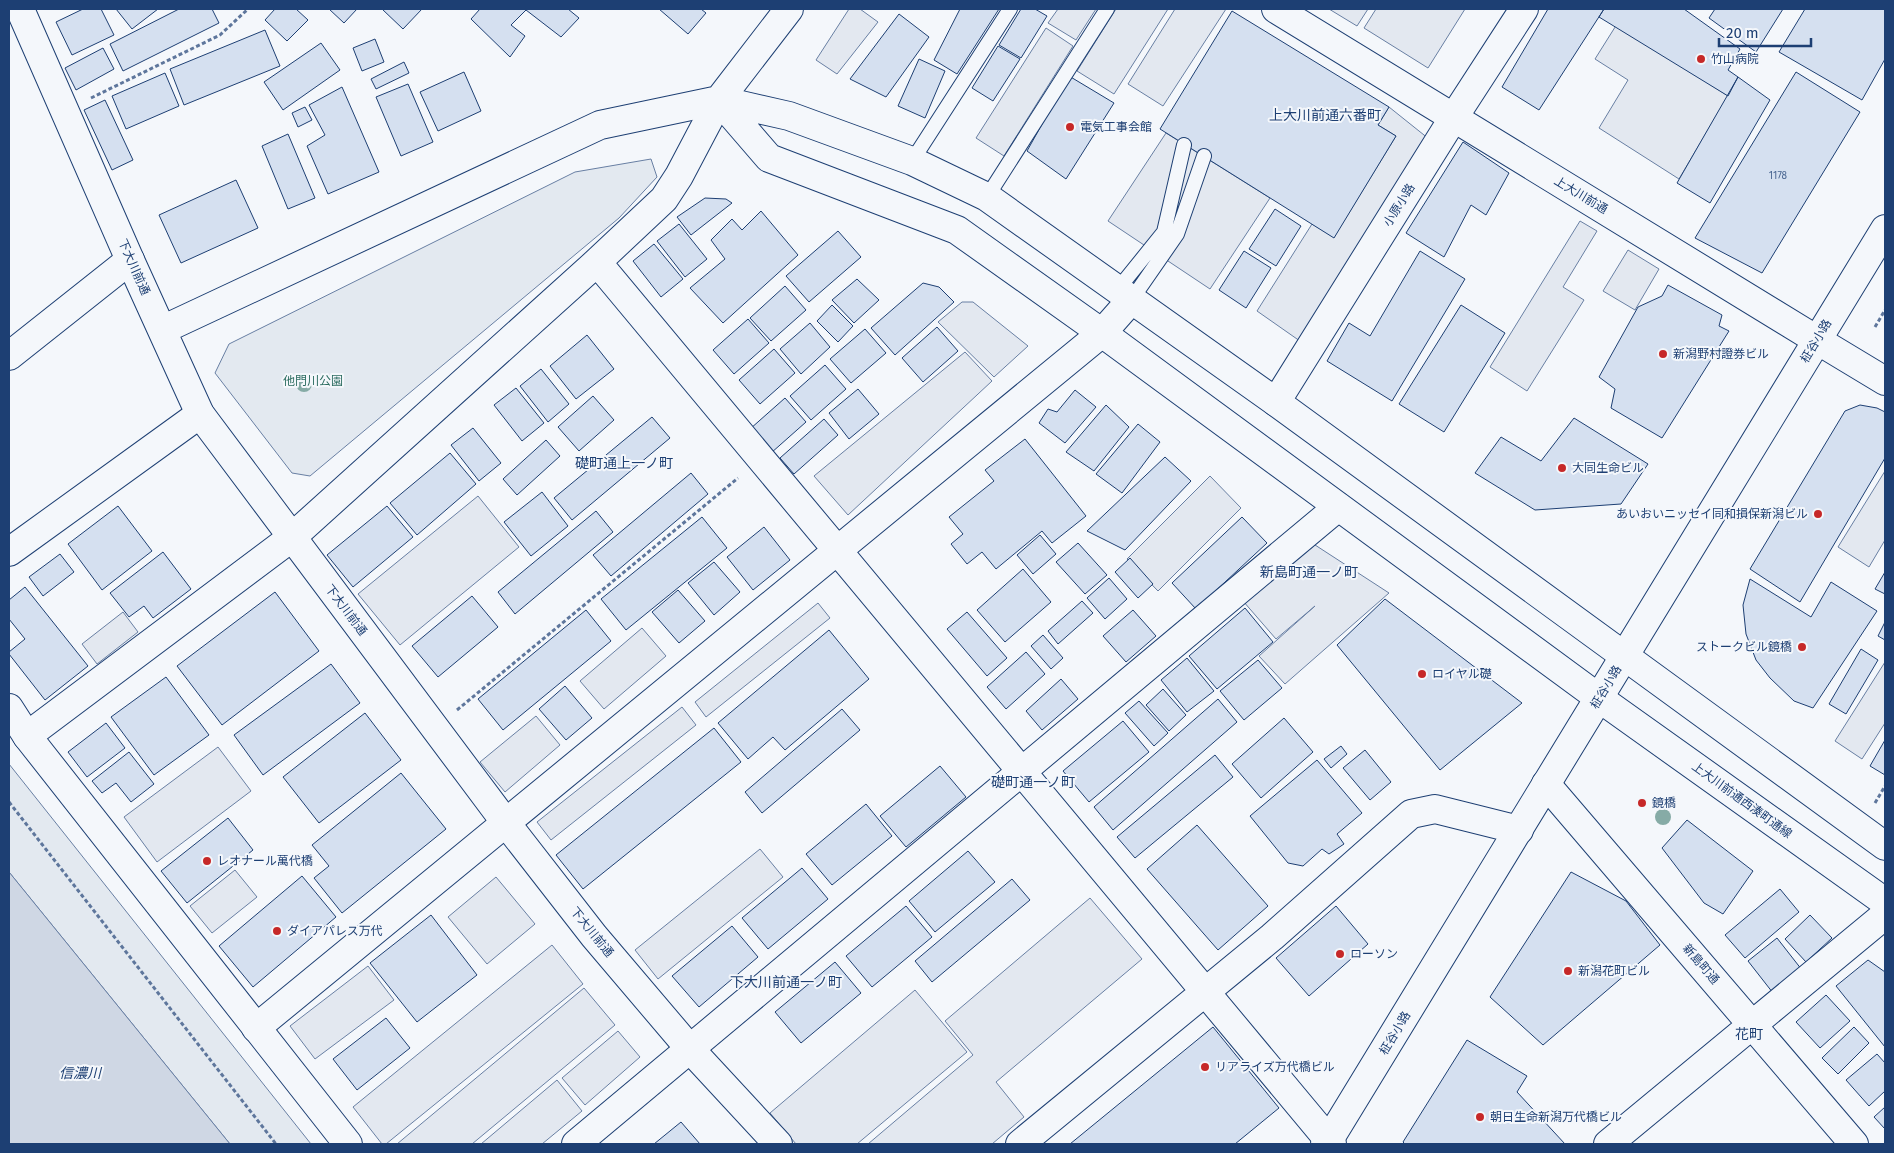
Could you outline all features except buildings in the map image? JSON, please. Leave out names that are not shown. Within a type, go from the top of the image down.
[{"type":"main road","name":"下大川前通","points":[[20,9],[200,414],[506,823],[594,936],[690,1049],[778,1144]]},
{"type":"main road","points":[[27,736],[291,538],[597,262],[664,199],[679,176],[719,100],[789,9]]},
{"type":"main road","name":"上大川前通","points":[[1276,9],[1885,381]]},
{"type":"main road","name":"小原小路","points":[[1276,402],[1454,117],[1524,9]]},
{"type":"main road","points":[[162,330],[600,125],[719,100],[789,116],[912,160],[987,197],[1276,402],[1885,846]]},
{"type":"main road","name":"上大川前通西湊町通線","points":[[719,100],[769,158],[956,230],[1102,333],[1600,698],[1885,902]]},
{"type":"main road","name":"柾谷小路","points":[[1329,1143],[1885,229]]},
{"type":"main road","points":[[9,356],[130,260]]},
{"type":"main road","points":[[597,262],[1206,992],[1329,1143]]},
{"type":"main road","points":[[256,1028],[1102,333],[1125,294]]},
{"type":"main road","points":[[9,552],[200,414]]},
{"type":"main road","points":[[576,1144],[1338,507]]},
{"type":"main road","points":[[9,708],[27,736],[348,1144]]},
{"type":"main road","name":"新島町通","points":[[1546,784],[1854,1144]]},
{"type":"main road","points":[[1020,1144],[1272,938],[1411,814],[1435,809],[1519,830]]},
{"type":"main road","points":[[1608,1144],[1885,915]]},
{"type":"lane","points":[[912,160],[1010,9]]},
{"type":"lane","points":[[987,197],[1107,9]]},
{"type":"lane","points":[[1125,294],[1164,232],[1184,144]]},
{"type":"lane","points":[[1125,294],[1178,234],[1204,156]]},
{"type":"path","points":[[64,111],[220,35],[248,9]]},
{"type":"path","points":[[1875,327],[1885,310]]},
{"type":"path","points":[[435,728],[761,458]]},
{"type":"path","points":[[9,802],[276,1144]]},
{"type":"green space","name":"他門川公園","points":[[651,159],[657,177],[619,218],[310,476],[292,473],[215,373],[229,344],[575,172]]},
{"type":"green space","points":[[9,764],[311,1144],[230,1144],[9,872]]},
{"type":"shaded area","points":[[849,9],[860,9],[878,22],[837,74],[816,60]]},
{"type":"shaded area","points":[[1058,9],[1096,9],[1076,40],[1048,23]]},
{"type":"shaded area","points":[[1116,9],[1168,9],[1114,94],[1077,71]]},
{"type":"shaded area","points":[[1175,9],[1226,9],[1163,106],[1128,84]]},
{"type":"shaded area","points":[[1329,9],[1368,9],[1357,26]]},
{"type":"shaded area","points":[[1376,9],[1465,9],[1428,68],[1364,28]]},
{"type":"shaded area","points":[[1617,24],[1728,96],[1679,179],[1599,128],[1628,80],[1595,59]]},
{"type":"shaded area","points":[[1046,28],[1073,46],[1004,156],[976,138]]},
{"type":"shaded area","points":[[1389,107],[1434,143],[1307,346],[1257,311],[1312,224],[1334,237],[1396,136],[1378,125]]},
{"type":"shaded area","points":[[1166,133],[1270,198],[1210,289],[1108,221]]},
{"type":"shaded area","points":[[1580,221],[1597,231],[1563,287],[1584,300],[1527,391],[1490,367]]},
{"type":"shaded area","points":[[1628,250],[1659,269],[1635,310],[1603,291]]},
{"type":"shaded area","points":[[962,302],[973,302],[1028,346],[994,377],[938,322]]},
{"type":"shaded area","points":[[965,352],[992,381],[848,515],[814,476]]},
{"type":"shaded area","points":[[1885,471],[1885,540],[1869,567],[1838,547]]},
{"type":"shaded area","points":[[1210,476],[1241,508],[1158,591],[1127,559]]},
{"type":"shaded area","points":[[478,496],[519,547],[400,645],[358,594]]},
{"type":"shaded area","points":[[1312,543],[1389,593],[1285,684],[1259,656],[1315,606],[1276,639],[1243,601]]},
{"type":"shaded area","points":[[818,603],[830,618],[706,717],[695,702]]},
{"type":"shaded area","points":[[123,612],[138,632],[97,664],[82,644]]},
{"type":"shaded area","points":[[642,628],[666,656],[604,709],[580,681]]},
{"type":"shaded area","points":[[1885,662],[1885,723],[1862,759],[1835,741]]},
{"type":"shaded area","points":[[682,707],[696,725],[551,840],[537,822]]},
{"type":"shaded area","points":[[536,716],[560,745],[505,792],[480,762]]},
{"type":"shaded area","points":[[218,747],[251,791],[157,862],[124,817]]},
{"type":"shaded area","points":[[760,849],[783,877],[658,979],[635,950]]},
{"type":"shaded area","points":[[235,870],[257,897],[212,933],[190,906]]},
{"type":"shaded area","points":[[496,877],[535,924],[487,964],[448,917]]},
{"type":"shaded area","points":[[1090,898],[1142,959],[996,1082],[1024,1117],[992,1144],[868,1144],[973,1055],[945,1021]]},
{"type":"shaded area","points":[[552,945],[583,984],[386,1144],[382,1144],[353,1107]]},
{"type":"shaded area","points":[[368,966],[394,1000],[315,1059],[290,1026]]},
{"type":"shaded area","points":[[584,988],[615,1025],[472,1144],[397,1144]]},
{"type":"shaded area","points":[[915,990],[967,1052],[857,1144],[796,1144],[770,1113]]},
{"type":"shaded area","points":[[618,1031],[640,1057],[585,1105],[562,1078]]},
{"type":"shaded area","points":[[557,1080],[582,1111],[542,1144],[481,1144]]},
{"type":"water","name":"信濃川","points":[[9,872],[230,1144],[9,1144]]},
{"type":"place","name":"竹山病院","points":[[1701,59]]},
{"type":"place","name":"電気工事会館","points":[[1070,127]]},
{"type":"place","name":"新潟野村證券ビル","points":[[1663,354]]},
{"type":"place","name":"大同生命ビル","points":[[1562,468]]},
{"type":"place","name":"あいおいニッセイ同和損保新潟ビル","points":[[1818,514]]},
{"type":"place","name":"ストークビル鏡橋","points":[[1802,647]]},
{"type":"place","name":"ロイヤル礎","points":[[1422,674]]},
{"type":"place","name":"鏡橋","points":[[1642,803]]},
{"type":"place","name":"レオナール萬代橋","points":[[207,861]]},
{"type":"place","name":"ダイアパレス万代","points":[[277,931]]},
{"type":"place","name":"ローソン","points":[[1340,954]]},
{"type":"place","name":"新潟花町ビル","points":[[1568,971]]},
{"type":"place","name":"リアライズ万代橋ビル","points":[[1205,1067]]},
{"type":"place","name":"朝日生命新潟万代橋ビル","points":[[1480,1117]]},
{"type":"district","name":"上大川前通六番町","points":[[1325,115]]},
{"type":"district","name":"礎町通上一ノ町","points":[[624,463]]},
{"type":"district","name":"新島町通一ノ町","points":[[1309,572]]},
{"type":"district","name":"礎町通一ノ町","points":[[1033,782]]},
{"type":"district","name":"下大川前通一ノ町","points":[[786,982]]},
{"type":"district","name":"花町","points":[[1749,1034]]}]
